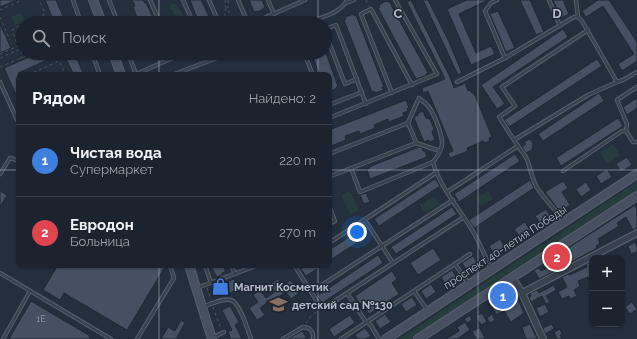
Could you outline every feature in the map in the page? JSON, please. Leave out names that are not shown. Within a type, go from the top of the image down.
[{"type":"main road","points":[[93,0],[99,16]]},
{"type":"main road","points":[[116,60],[120,72]]},
{"type":"main road","name":"проспект 40-летия Победы","points":[[386,339],[637,174]]},
{"type":"main road","points":[[418,339],[637,196]]},
{"type":"main road","points":[[190,268],[212,339]]},
{"type":"street","points":[[522,293],[637,234]]},
{"type":"street","points":[[512,277],[522,293],[543,339]]},
{"type":"lane","points":[[73,0],[79,16]]},
{"type":"lane","points":[[110,0],[116,16]]},
{"type":"lane","points":[[150,0],[158,16]]},
{"type":"lane","points":[[183,0],[190,16]]},
{"type":"lane","points":[[209,0],[216,16]]},
{"type":"lane","points":[[238,0],[246,16]]},
{"type":"lane","points":[[268,0],[274,14]]},
{"type":"lane","points":[[269,16],[305,0]]},
{"type":"lane","points":[[325,16],[335,12],[347,2],[354,0]]},
{"type":"lane","points":[[332,117],[437,74],[395,0]]},
{"type":"lane","points":[[497,0],[491,3],[486,11],[505,58]]},
{"type":"lane","points":[[549,0],[560,26]]},
{"type":"lane","points":[[576,0],[578,17],[582,20],[617,82]]},
{"type":"lane","points":[[392,93],[361,14],[371,9],[412,85]]},
{"type":"lane","points":[[456,82],[505,58],[574,17],[578,17]]},
{"type":"lane","points":[[332,27],[336,25],[366,104]]},
{"type":"lane","points":[[565,222],[555,209],[547,202],[536,186],[526,159],[499,117],[515,106],[502,87],[588,30]]},
{"type":"lane","points":[[332,50],[345,84],[357,79]]},
{"type":"lane","points":[[95,60],[99,72]]},
{"type":"lane","points":[[130,60],[134,72]]},
{"type":"lane","points":[[142,72],[168,60]]},
{"type":"lane","points":[[180,72],[212,60]]},
{"type":"lane","points":[[307,60],[312,72]]},
{"type":"lane","points":[[514,140],[588,95],[623,80],[637,72]]},
{"type":"lane","points":[[0,82],[16,117]]},
{"type":"lane","points":[[637,87],[618,100],[627,124],[626,131],[633,142],[637,142]]},
{"type":"lane","points":[[332,104],[362,92]]},
{"type":"lane","points":[[332,153],[408,123],[419,98],[431,110],[440,132],[442,144],[440,151],[433,162],[360,192],[351,168]]},
{"type":"lane","points":[[408,123],[416,142]]},
{"type":"lane","points":[[563,171],[622,131],[626,131]]},
{"type":"lane","points":[[332,175],[416,142],[440,151]]},
{"type":"lane","points":[[447,192],[518,146]]},
{"type":"lane","points":[[0,174],[10,158],[16,161]]},
{"type":"lane","points":[[433,162],[436,172],[447,192],[476,235],[491,270]]},
{"type":"lane","points":[[332,241],[436,172]]},
{"type":"lane","points":[[311,292],[453,200]]},
{"type":"lane","points":[[332,214],[335,221],[332,222]]},
{"type":"lane","points":[[296,268],[311,292],[324,308],[464,217]]},
{"type":"lane","points":[[365,220],[393,263]]},
{"type":"lane","points":[[341,339],[470,254]]},
{"type":"lane","points":[[455,264],[469,284]]},
{"type":"lane","points":[[137,339],[174,278],[171,268]]},
{"type":"lane","points":[[206,268],[211,283]]},
{"type":"lane","points":[[232,268],[235,274]]},
{"type":"lane","points":[[197,288],[250,268]]},
{"type":"lane","points":[[0,273],[110,339]]},
{"type":"lane","points":[[3,339],[30,291]]},
{"type":"lane","points":[[414,291],[428,311]]},
{"type":"lane","points":[[347,293],[379,339]]},
{"type":"lane","points":[[203,307],[222,300],[231,300],[235,304],[248,328],[251,339]]},
{"type":"lane","points":[[283,339],[304,327],[313,332],[313,339]]},
{"type":"lane","points":[[212,339],[224,332]]},
{"type":"path","points":[[0,10],[22,0]]},
{"type":"path","points":[[39,0],[44,15],[42,16]]},
{"type":"path","points":[[227,0],[224,4],[228,8]]},
{"type":"path","points":[[227,0],[231,16]]},
{"type":"path","points":[[366,0],[371,9]]},
{"type":"path","points":[[226,16],[224,14],[224,10],[228,8]]},
{"type":"path","points":[[0,17],[10,40]]},
{"type":"path","points":[[16,28],[12,31],[16,41]]},
{"type":"path","points":[[0,54],[16,47]]},
{"type":"path","points":[[0,58],[16,51]]},
{"type":"path","points":[[0,68],[18,60]]},
{"type":"path","points":[[35,72],[59,61],[64,72]]},
{"type":"path","points":[[205,285],[224,332]]},
{"type":"path","points":[[304,327],[310,317],[322,307]]},
{"type":"green space","points":[[172,4],[176,4],[184,16],[175,16],[170,8]]},
{"type":"green space","points":[[21,13],[22,16],[16,16],[15,25],[11,17]]},
{"type":"green space","points":[[613,144],[620,155],[607,164],[600,153]]},
{"type":"green space","points":[[637,182],[637,194],[415,339],[399,339]]},
{"type":"green space","points":[[350,191],[359,210],[350,214],[341,195]]},
{"type":"green space","points":[[488,191],[493,199],[481,206],[476,198]]},
{"type":"green space","points":[[434,196],[440,204],[425,213],[420,205]]},
{"type":"building","points":[[0,0],[17,0],[0,7]]},
{"type":"building","points":[[45,0],[56,0],[63,16],[52,16]]},
{"type":"building","points":[[132,0],[143,0],[152,16],[136,16],[133,7],[135,6]]},
{"type":"building","points":[[190,0],[201,0],[209,16],[196,16]]},
{"type":"building","points":[[249,0],[262,0],[265,7],[260,11],[254,12]]},
{"type":"building","points":[[411,0],[450,77],[454,88],[465,83],[468,91],[470,90],[474,93],[492,137],[489,138],[490,141],[484,143],[483,141],[467,148],[468,151],[450,158],[448,153],[453,151],[428,91],[423,93],[422,88],[445,79],[407,2]]},
{"type":"building","points":[[423,0],[428,0],[449,42],[462,73],[458,75]]},
{"type":"building","points":[[467,0],[488,0],[459,14],[476,53],[491,46],[495,54],[471,65],[447,9]]},
{"type":"building","points":[[520,0],[530,0],[544,32],[536,35]]},
{"type":"building","points":[[553,0],[563,0],[569,14],[561,18]]},
{"type":"building","points":[[598,0],[609,0],[637,42],[637,61],[622,71],[618,64],[634,54],[603,6],[586,17],[582,11]]},
{"type":"building","points":[[389,1],[428,73],[426,74],[427,75],[416,79],[378,8],[380,7],[379,5]]},
{"type":"building","points":[[498,11],[515,48],[506,52],[490,14]]},
{"type":"building","points":[[354,14],[354,16],[356,15],[384,87],[382,87],[383,90],[375,93],[374,91],[372,92],[344,20],[346,19],[345,17]]},
{"type":"building","points":[[0,24],[11,48],[0,53]]},
{"type":"building","points":[[563,29],[568,37],[493,87],[505,104],[497,109],[481,85]]},
{"type":"building","points":[[597,59],[602,66],[509,127],[504,120]]},
{"type":"building","points":[[22,60],[47,60],[20,72],[16,72],[16,94],[4,68]]},
{"type":"building","points":[[66,60],[77,60],[83,72],[72,72]]},
{"type":"building","points":[[314,60],[329,60],[338,86],[336,87],[337,88],[332,90],[332,72],[319,72]]},
{"type":"building","points":[[599,93],[604,101],[543,141],[538,134]]},
{"type":"building","points":[[637,98],[637,108],[627,115],[623,107]]},
{"type":"building","points":[[406,100],[409,108],[407,109],[408,111],[403,113],[404,116],[389,122],[388,119],[374,125],[375,128],[360,134],[359,131],[345,136],[346,140],[332,146],[332,129]]},
{"type":"building","points":[[423,111],[426,118],[430,119],[434,129],[432,132],[435,140],[429,142],[429,140],[424,142],[414,118],[418,115],[418,113]]},
{"type":"building","points":[[618,118],[623,126],[561,166],[556,158]]},
{"type":"building","points":[[530,139],[533,143],[532,150],[526,153],[522,147],[526,144],[524,142]]},
{"type":"building","points":[[419,147],[425,151],[427,157],[370,179],[367,169],[370,168],[369,167]]},
{"type":"building","points":[[515,154],[520,161],[459,202],[454,194]]},
{"type":"building","points":[[627,157],[632,165],[621,172],[616,164]]},
{"type":"building","points":[[607,169],[612,177],[601,184],[596,176]]},
{"type":"building","points":[[435,179],[440,186],[379,226],[374,219]]},
{"type":"building","points":[[530,180],[534,188],[474,228],[469,220]]},
{"type":"building","points":[[563,181],[568,188],[562,192],[570,205],[560,212],[545,192]]},
{"type":"building","points":[[586,182],[591,190],[581,197],[576,189]]},
{"type":"building","points":[[0,191],[7,195],[0,207]]},
{"type":"building","points":[[366,193],[370,202],[364,204],[360,195]]},
{"type":"building","points":[[635,205],[637,209],[637,228],[633,230],[626,217],[617,223],[619,226],[598,239],[600,243],[596,246],[597,248],[566,265],[563,260],[555,265],[557,270],[539,279],[534,270],[539,268],[541,271],[549,267],[546,262]]},
{"type":"building","points":[[452,207],[457,214],[396,254],[391,247]]},
{"type":"building","points":[[546,209],[551,217],[541,224],[535,216]]},
{"type":"building","points":[[525,222],[530,230],[520,237],[514,229]]},
{"type":"building","points":[[362,229],[367,236],[332,259],[332,248]]},
{"type":"building","points":[[500,239],[505,247],[494,254],[489,246]]},
{"type":"building","points":[[635,242],[637,252],[631,254],[628,246]]},
{"type":"building","points":[[433,248],[441,260],[418,275],[410,263]]},
{"type":"building","points":[[378,255],[383,263],[322,303],[317,296]]},
{"type":"building","points":[[473,256],[478,264],[467,271],[462,263]]},
{"type":"building","points":[[589,263],[589,280],[588,277],[578,281],[580,286],[574,290],[577,296],[570,299],[569,296],[562,299],[558,292],[567,287],[562,277],[587,267],[586,264]]},
{"type":"building","points":[[56,268],[164,268],[127,330],[64,293],[60,300],[43,290]]},
{"type":"building","points":[[212,268],[224,268],[225,272],[217,277]]},
{"type":"building","points":[[302,268],[318,268],[306,276],[301,269]]},
{"type":"building","points":[[452,270],[457,278],[446,285],[441,277]]},
{"type":"building","points":[[392,271],[397,279],[392,283],[399,294],[369,314],[362,303],[360,304],[355,296]]},
{"type":"building","points":[[234,279],[240,287],[224,297],[221,293],[216,295],[213,290],[218,288],[217,286]]},
{"type":"building","points":[[278,279],[283,286],[291,280],[299,293],[291,299],[286,292],[278,297],[283,304],[275,310],[269,301],[260,308],[265,315],[257,320],[249,308],[258,302],[253,295],[260,290],[266,298],[275,292],[270,284]]},
{"type":"building","points":[[431,284],[436,292],[426,299],[421,291]]},
{"type":"building","points":[[554,285],[556,290],[546,296],[550,302],[546,304],[542,296],[531,302],[529,297],[531,296],[530,293],[537,290],[539,293]]},
{"type":"building","points":[[513,288],[524,313],[511,322],[504,311],[496,315],[490,302]]},
{"type":"building","points":[[412,297],[417,305],[406,312],[401,304]]},
{"type":"building","points":[[31,301],[90,336],[89,339],[9,339]]},
{"type":"building","points":[[632,302],[637,309],[630,314],[625,307]]},
{"type":"building","points":[[545,304],[549,312],[540,317],[536,308]]},
{"type":"building","points":[[230,306],[239,322],[235,325],[242,339],[231,339],[228,332],[232,330],[222,310]]},
{"type":"building","points":[[482,313],[487,322],[481,325],[476,316]]},
{"type":"building","points":[[385,314],[391,322],[380,329],[375,321]]},
{"type":"building","points":[[492,314],[495,320],[490,323],[487,318]]},
{"type":"building","points":[[350,315],[355,323],[334,337],[329,329]]},
{"type":"building","points":[[470,315],[472,320],[467,323],[464,319]]},
{"type":"building","points":[[181,320],[185,323],[176,339],[161,339],[168,327],[175,331]]},
{"type":"building","points":[[465,322],[470,330],[457,339],[446,339],[459,331],[457,327]]},
{"type":"building","points":[[530,324],[537,339],[526,339],[522,327]]},
{"type":"building","points":[[552,324],[554,329],[545,334],[543,328]]},
{"type":"building","points":[[365,328],[371,336],[365,339],[358,339],[355,335]]},
{"type":"building","points":[[480,328],[485,339],[476,339],[472,331]]},
{"type":"building","points":[[560,329],[562,339],[557,339],[554,332]]},
{"type":"building","points":[[302,331],[306,337],[304,339],[288,339]]},
{"type":"place","name":"Евродон","points":[[557,257]]},
{"type":"place","name":"Магнит Косметик","points":[[221,287]]},
{"type":"place","name":"Чистая вода","points":[[503,296]]},
{"type":"place","name":"детский сад №130","points":[[279,305]]}]
